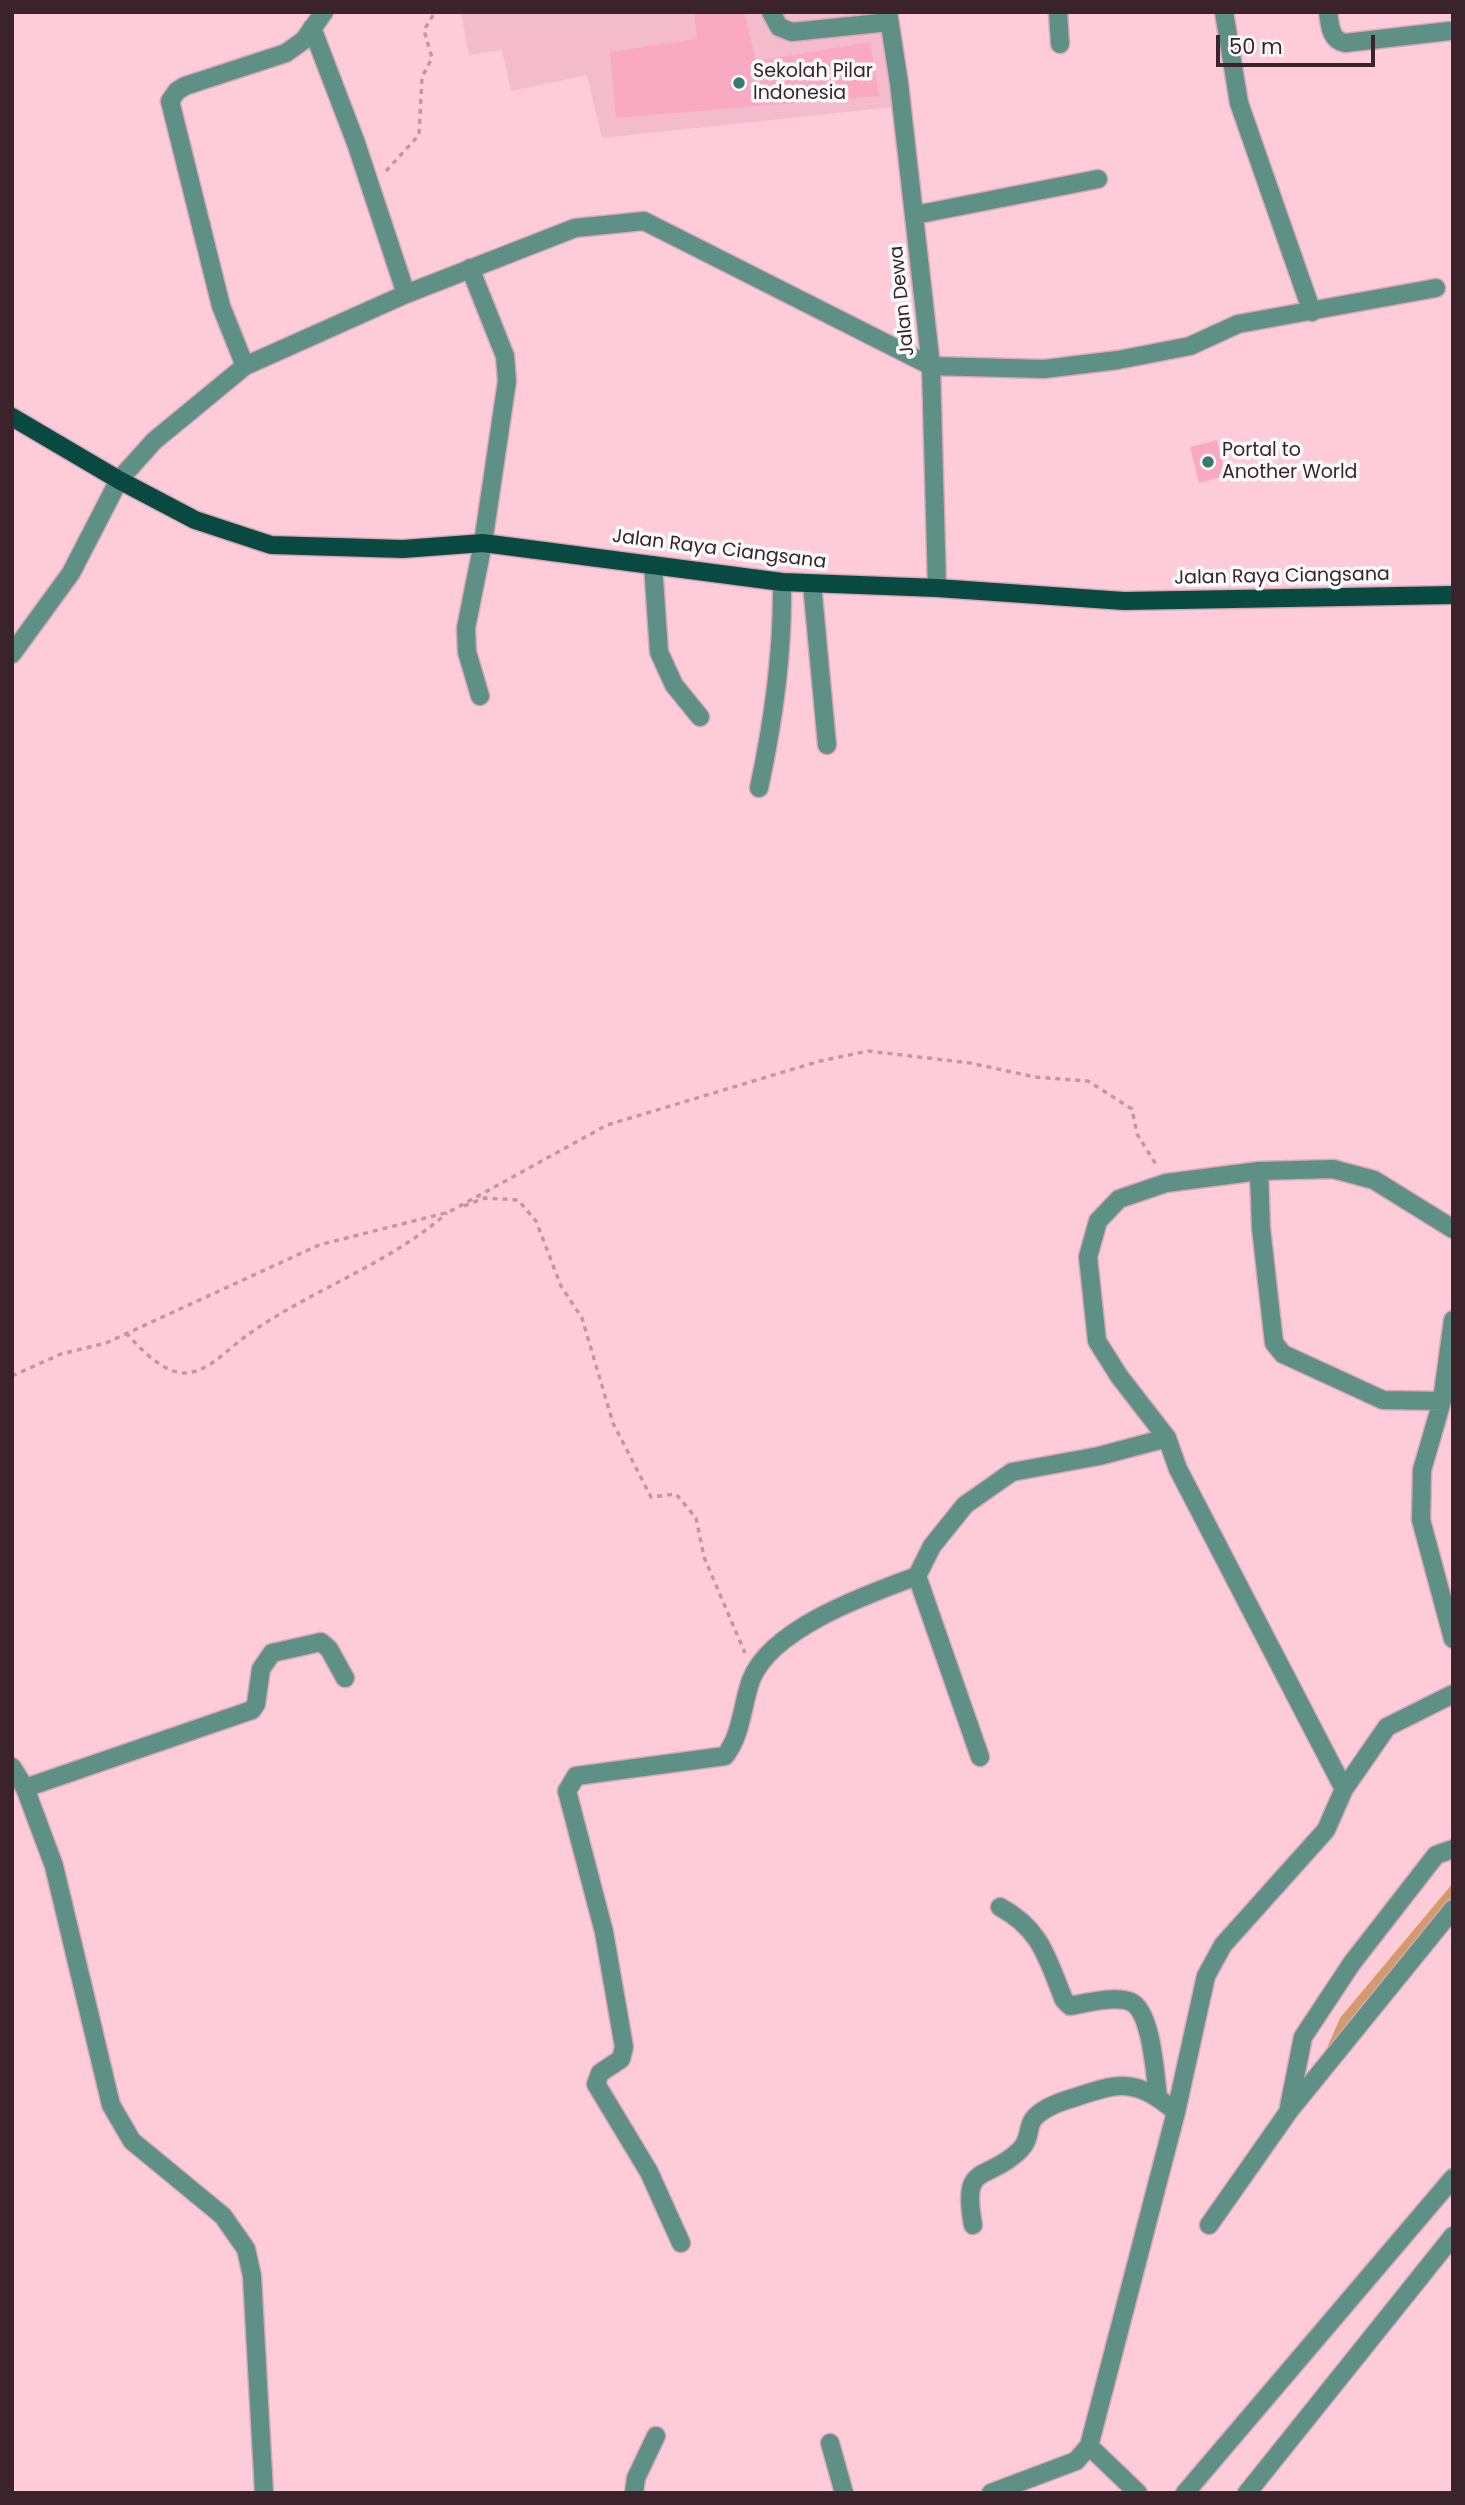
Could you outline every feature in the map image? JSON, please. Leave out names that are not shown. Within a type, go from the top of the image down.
[{"type":"main road","name":"Jalan Raya Ciangsana","points":[[12,417],[119,480],[195,520],[271,545],[403,549],[483,543],[782,582],[937,588],[1124,601],[1453,595]]},
{"type":"street","points":[[245,366],[221,306],[170,101],[177,91],[185,86],[286,53],[296,47],[324,12]]},
{"type":"street","points":[[771,12],[779,27],[792,32],[889,17]]},
{"type":"street","points":[[1058,12],[1060,44]]},
{"type":"street","points":[[1224,12],[1239,103],[1312,312]]},
{"type":"street","points":[[1328,12],[1332,33],[1336,40],[1345,43],[1449,31]]},
{"type":"street","name":"Jalan Dewa","points":[[889,17],[915,215],[931,366],[937,588]]},
{"type":"street","points":[[312,28],[371,187],[406,294]]},
{"type":"street","points":[[915,215],[1098,179]]},
{"type":"street","points":[[12,654],[71,573],[119,480],[154,441],[245,366],[406,294],[575,228],[644,221],[931,366],[1044,369],[1118,360],[1190,346],[1238,324],[1436,288]]},
{"type":"street","points":[[470,268],[505,356],[507,381],[483,543],[466,628],[467,652],[480,696]]},
{"type":"street","points":[[653,565],[659,652],[674,685],[699,717]]},
{"type":"street","points":[[759,788],[775,715],[782,582]]},
{"type":"street","points":[[812,584],[827,745]]},
{"type":"street","points":[[1344,1789],[1178,1469],[1167,1438],[1119,1376],[1097,1340],[1088,1257],[1097,1222],[1119,1199],[1166,1182],[1259,1171],[1333,1169],[1374,1181],[1453,1229]]},
{"type":"street","points":[[1259,1171],[1274,1343],[1283,1354],[1383,1400],[1442,1401]]},
{"type":"street","points":[[1453,1320],[1442,1401],[1422,1469],[1421,1520],[1453,1639]]},
{"type":"street","points":[[681,2243],[649,2172],[596,2084],[600,2073],[621,2059],[624,2047],[604,1932],[567,1791],[576,1776],[725,1756],[733,1745],[754,1674],[769,1653],[807,1624],[855,1599],[916,1576],[932,1546],[965,1505],[1012,1472],[1099,1456],[1167,1438]]},
{"type":"street","points":[[916,1576],[980,1758]]},
{"type":"street","points":[[25,1788],[252,1710],[264,1662],[278,1650],[321,1642],[329,1649],[345,1678]]},
{"type":"street","points":[[990,2493],[1076,2461],[1089,2446],[1176,2112],[1206,1976],[1223,1945],[1326,1830],[1344,1789],[1387,1727],[1453,1694]]},
{"type":"street","points":[[12,1767],[25,1788],[54,1866],[111,2105],[132,2141],[223,2216],[246,2249],[252,2276],[264,2493]]},
{"type":"street","points":[[1289,2111],[1303,2037],[1352,1963],[1436,1855],[1453,1849]]},
{"type":"street","points":[[1000,1907],[1025,1922],[1039,1939],[1064,2000],[1070,2006],[1128,2001],[1138,2007],[1147,2028],[1158,2097]]},
{"type":"street","points":[[1209,2225],[1289,2111],[1453,1909]]},
{"type":"street","points":[[972,2225],[970,2187],[978,2174],[1017,2153],[1029,2141],[1031,2120],[1042,2110],[1114,2084],[1132,2086],[1158,2097],[1176,2112]]},
{"type":"street","points":[[1185,2493],[1453,2178]]},
{"type":"street","points":[[1247,2493],[1453,2236]]},
{"type":"street","points":[[634,2493],[636,2477],[656,2436]]},
{"type":"street","points":[[830,2443],[844,2493]]},
{"type":"street","points":[[1089,2446],[1138,2493]]},
{"type":"path","points":[[371,187],[419,135],[422,77],[432,58],[424,30],[435,12]]},
{"type":"path","points":[[126,1333],[168,1369],[184,1373],[200,1370],[280,1312],[416,1240],[449,1212],[607,1125],[820,1062],[868,1051],[970,1063],[1035,1077],[1088,1081],[1132,1109],[1138,1134],[1166,1182]]},
{"type":"path","points":[[12,1376],[61,1354],[106,1343],[319,1245],[449,1212],[485,1198],[517,1200],[536,1221],[561,1286],[582,1318],[618,1434],[651,1497],[676,1494],[696,1518],[704,1556],[754,1674]]},
{"type":"shaded area","name":"Sekolah Pilar Indonesia","points":[[461,12],[880,12],[893,107],[602,138],[587,75],[511,91],[502,50],[469,55]]},
{"type":"shaded area","points":[[1453,1883],[1453,1921],[1320,2064],[1340,2018]]},
{"type":"building","points":[[694,12],[744,12],[756,61],[870,42],[879,96],[616,118],[610,52],[697,39]]},
{"type":"building","name":"Portal to Another World","points":[[1217,440],[1226,476],[1199,483],[1190,447]]},
{"type":"place","name":"Sekolah Pilar Indonesia","points":[[739,83]]},
{"type":"place","name":"Portal to Another World","points":[[1208,462]]}]
